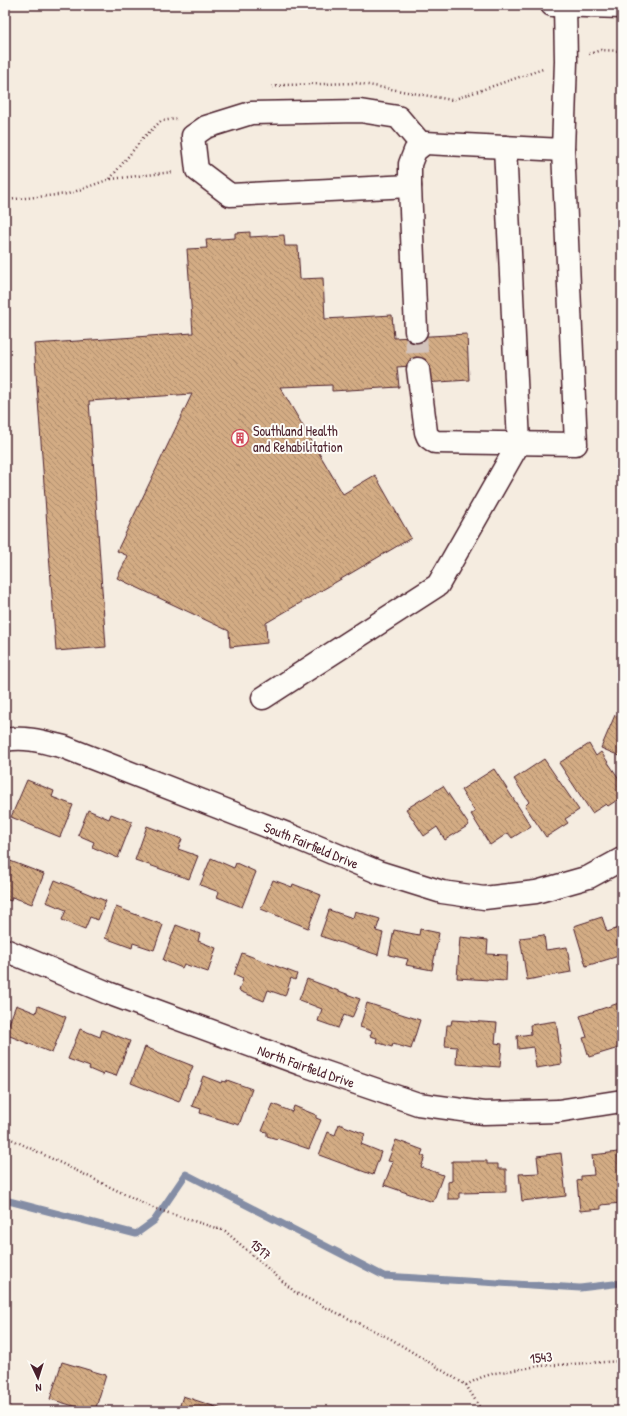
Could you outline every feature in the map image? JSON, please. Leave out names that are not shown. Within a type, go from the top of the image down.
[{"type":"street","points":[[552,5],[622,7]]},
{"type":"street","points":[[418,369],[426,432],[428,438],[435,442],[576,444],[563,150],[566,61],[565,5]]},
{"type":"street","points":[[410,186],[230,195],[197,170],[193,136],[206,127],[251,113],[360,111],[398,117],[422,146]]},
{"type":"street","points":[[416,331],[410,186],[410,164],[415,150],[424,143],[563,150]]},
{"type":"street","points":[[263,698],[438,586],[518,443],[505,147]]},
{"type":"street","name":"South Fairfield Drive","points":[[5,740],[16,738],[33,739],[64,747],[378,872],[442,892],[484,898],[536,892],[589,877],[622,859]]},
{"type":"street","name":"North Fairfield Drive","points":[[5,950],[108,992],[301,1064],[418,1104],[484,1113],[558,1111],[622,1101]]},
{"type":"path","points":[[110,179],[152,173],[197,170]]},
{"type":"path","name":"1517","points":[[5,1136],[153,1208],[225,1231],[296,1293],[391,1339],[466,1385],[482,1411]]},
{"type":"path","name":"1543","points":[[466,1385],[482,1377],[495,1373],[546,1366],[622,1361]]},
{"type":"building","points":[[622,170],[622,180],[617,176]]},
{"type":"building","name":"Southland Health and Rehabilitation","points":[[250,232],[250,237],[284,235],[285,246],[298,246],[300,279],[323,278],[325,319],[392,315],[394,338],[467,334],[469,380],[424,383],[423,365],[397,367],[399,387],[332,391],[332,385],[280,387],[343,494],[375,475],[411,538],[266,623],[267,643],[230,647],[229,631],[117,578],[128,556],[117,551],[192,394],[89,401],[106,647],[56,651],[34,344],[193,333],[187,249],[207,248],[206,240],[235,238],[235,233]]},
{"type":"building","points":[[615,715],[622,718],[622,757],[601,748]]},
{"type":"building","points":[[589,744],[596,756],[601,752],[622,783],[622,797],[608,806],[606,804],[592,813],[559,763]]},
{"type":"building","points":[[544,759],[579,810],[565,819],[568,823],[546,837],[525,806],[529,802],[514,779]]},
{"type":"building","points":[[494,769],[531,826],[512,838],[508,833],[490,845],[471,814],[475,812],[461,790]]},
{"type":"building","points":[[27,780],[54,791],[52,797],[73,805],[60,837],[11,817]]},
{"type":"building","points":[[443,786],[469,825],[445,840],[437,827],[424,836],[406,809]]},
{"type":"building","points":[[88,810],[109,819],[111,814],[132,822],[118,858],[92,847],[94,842],[78,835]]},
{"type":"building","points":[[147,826],[182,839],[178,849],[198,856],[189,879],[135,860]]},
{"type":"building","points":[[211,858],[234,868],[236,863],[256,872],[242,907],[217,897],[219,892],[200,885]]},
{"type":"building","points":[[5,859],[44,874],[32,904],[12,897],[11,901],[5,899]]},
{"type":"building","points":[[55,880],[106,901],[98,920],[90,917],[85,929],[62,920],[66,910],[46,902]]},
{"type":"building","points":[[273,880],[292,887],[293,884],[321,895],[308,928],[261,909]]},
{"type":"building","points":[[116,907],[163,925],[154,950],[133,943],[132,948],[105,938]]},
{"type":"building","points":[[329,910],[353,918],[355,911],[380,919],[376,931],[383,933],[378,955],[320,936]]},
{"type":"building","points":[[602,917],[607,932],[622,927],[622,955],[586,966],[574,926]]},
{"type":"building","points":[[176,925],[200,934],[198,941],[216,948],[208,972],[184,964],[182,968],[163,960]]},
{"type":"building","points":[[420,929],[439,933],[432,970],[406,965],[408,959],[389,955],[394,930],[419,935]]},
{"type":"building","points":[[544,935],[546,950],[567,947],[571,972],[527,980],[520,938]]},
{"type":"building","points":[[460,937],[488,940],[487,954],[507,955],[506,981],[457,978]]},
{"type":"building","points":[[242,953],[297,974],[295,980],[291,978],[285,996],[268,990],[264,1001],[239,991],[243,979],[234,975]]},
{"type":"building","points":[[307,979],[360,999],[352,1018],[344,1015],[338,1028],[318,1021],[322,1009],[299,1000]]},
{"type":"building","points":[[622,1002],[622,1030],[618,1032],[622,1047],[589,1057],[583,1038],[587,1037],[580,1016]]},
{"type":"building","points":[[367,1003],[420,1020],[411,1049],[393,1044],[392,1047],[376,1042],[377,1038],[370,1036],[372,1031],[360,1027]]},
{"type":"building","points":[[16,1005],[36,1013],[38,1006],[66,1017],[52,1053],[5,1034]]},
{"type":"building","points":[[452,1020],[497,1023],[495,1043],[502,1044],[500,1067],[456,1064],[457,1047],[445,1046],[447,1025],[451,1025]]},
{"type":"building","points":[[556,1021],[562,1064],[536,1068],[533,1047],[518,1049],[517,1036],[531,1034],[530,1025]]},
{"type":"building","points":[[80,1029],[100,1037],[102,1030],[130,1041],[116,1076],[104,1072],[103,1075],[89,1069],[90,1067],[68,1059]]},
{"type":"building","points":[[145,1047],[193,1066],[179,1102],[131,1083]]},
{"type":"building","points":[[203,1076],[221,1083],[222,1081],[226,1082],[227,1080],[252,1089],[239,1125],[200,1113],[201,1109],[192,1106]]},
{"type":"building","points":[[273,1104],[292,1112],[294,1106],[316,1115],[316,1118],[321,1120],[309,1149],[267,1136],[267,1132],[262,1131]]},
{"type":"building","points":[[339,1124],[365,1134],[361,1144],[381,1152],[373,1175],[319,1155],[328,1132],[335,1135]]},
{"type":"building","points":[[396,1140],[423,1150],[421,1155],[425,1157],[421,1167],[443,1175],[433,1202],[384,1185],[393,1162],[388,1161]]},
{"type":"building","points":[[618,1152],[622,1188],[620,1188],[621,1203],[601,1205],[601,1209],[580,1211],[577,1181],[581,1180],[581,1176],[594,1175],[592,1155]]},
{"type":"building","points":[[561,1153],[566,1196],[522,1201],[519,1174],[539,1173],[537,1156]]},
{"type":"building","points":[[452,1161],[487,1161],[487,1164],[498,1164],[498,1169],[506,1169],[506,1192],[459,1193],[459,1199],[448,1199],[448,1182],[452,1181]]},
{"type":"building","points":[[62,1362],[106,1375],[95,1411],[77,1411],[75,1410],[77,1407],[50,1399]]},
{"type":"building","points":[[183,1396],[228,1411],[178,1411]]},
{"type":"waterway","points":[[5,1200],[136,1234],[154,1221],[186,1174],[384,1276],[580,1288],[622,1283]]},
{"type":"tunnel","points":[[416,331],[418,369]]},
{"type":"place","name":"Southland Health and Rehabilitation","points":[[240,438]]}]
